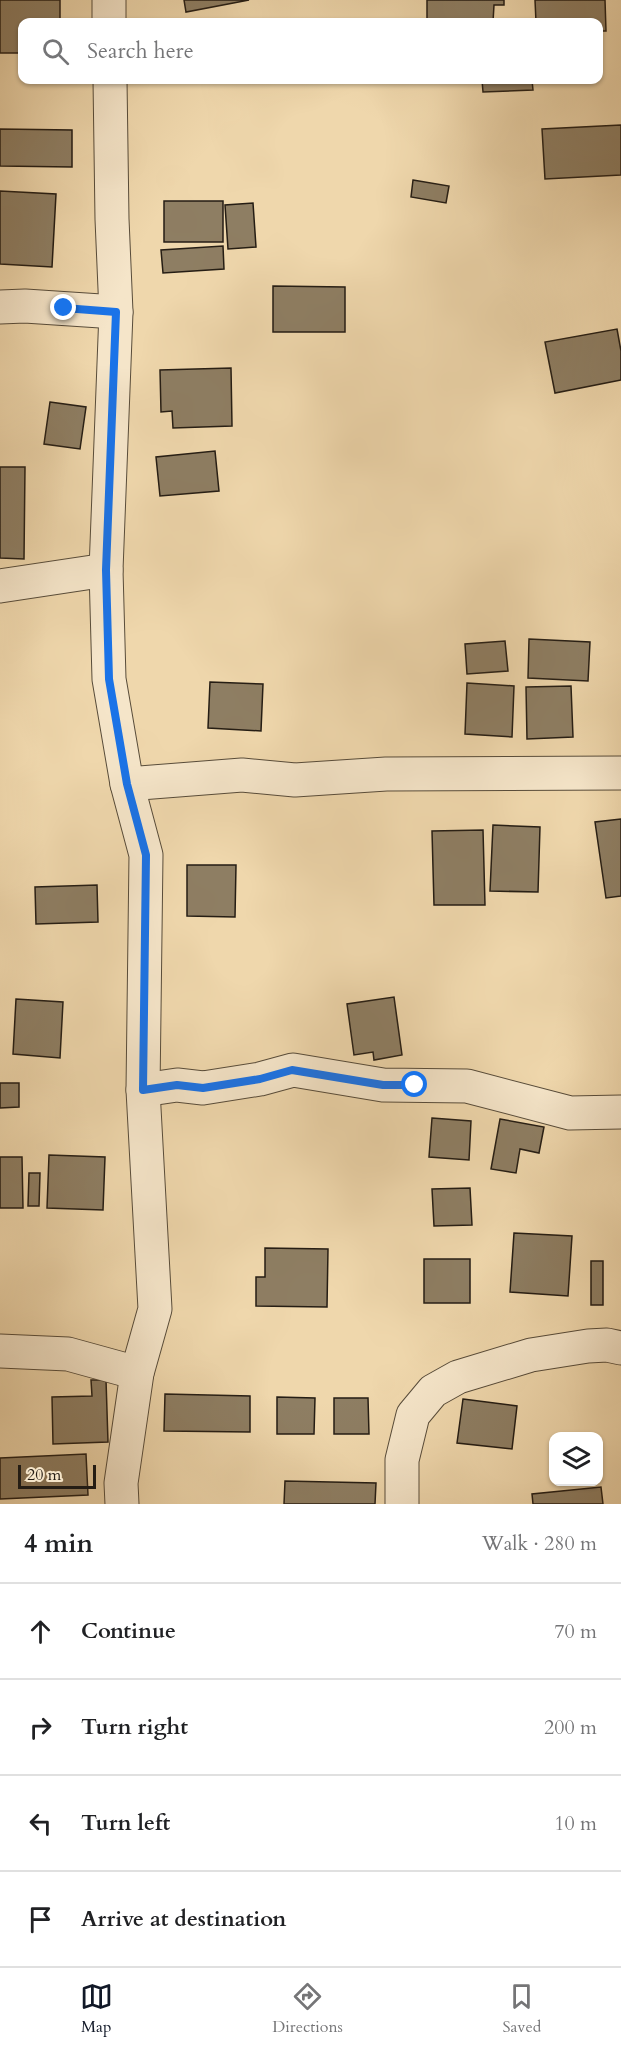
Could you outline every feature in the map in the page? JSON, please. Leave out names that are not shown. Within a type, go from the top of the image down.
[{"type":"street","points":[[109,0],[109,18]]},
{"type":"street","points":[[110,84],[116,312],[106,570],[109,679],[127,784],[146,855],[143,1090],[155,1310],[136,1372],[121,1483],[122,1504]]},
{"type":"street","points":[[0,307],[25,306],[116,312]]},
{"type":"street","points":[[0,586],[106,570]]},
{"type":"street","points":[[127,784],[242,775],[296,780],[386,774],[621,773]]},
{"type":"street","points":[[143,1090],[177,1085],[203,1088],[260,1079],[292,1070],[383,1085],[467,1086],[570,1113],[621,1112]]},
{"type":"street","points":[[402,1504],[402,1460],[413,1415],[433,1390],[458,1377],[531,1355],[588,1346],[621,1344]]},
{"type":"street","points":[[0,1352],[68,1354],[136,1372]]},
{"type":"building","points":[[0,0],[60,0],[60,18],[18,18],[18,53],[0,53]]},
{"type":"building","points":[[184,0],[249,0],[186,12]]},
{"type":"building","points":[[427,0],[504,0],[504,5],[494,5],[493,18],[427,18]]},
{"type":"building","points":[[535,0],[605,0],[606,31],[603,31],[603,18],[536,18]]},
{"type":"building","points":[[482,84],[532,84],[533,90],[483,92]]},
{"type":"building","points":[[621,125],[621,175],[545,179],[542,129]]},
{"type":"building","points":[[0,129],[72,130],[72,167],[0,166]]},
{"type":"building","points":[[413,180],[449,186],[446,203],[411,197]]},
{"type":"building","points":[[0,191],[56,194],[52,267],[0,264]]},
{"type":"building","points":[[164,201],[223,201],[223,242],[164,242]]},
{"type":"building","points":[[253,203],[256,247],[228,249],[225,205]]},
{"type":"building","points":[[223,246],[224,269],[163,273],[161,250]]},
{"type":"building","points":[[273,286],[345,287],[345,332],[273,332]]},
{"type":"building","points":[[617,329],[621,351],[621,380],[555,393],[545,342]]},
{"type":"building","points":[[231,368],[232,426],[173,428],[172,411],[161,412],[160,370]]},
{"type":"building","points":[[50,402],[86,407],[80,449],[44,444]]},
{"type":"building","points":[[215,451],[219,491],[160,496],[156,457]]},
{"type":"building","points":[[0,467],[25,467],[24,559],[0,558]]},
{"type":"building","points":[[529,639],[590,642],[588,681],[528,678]]},
{"type":"building","points":[[505,641],[508,671],[467,674],[465,644]]},
{"type":"building","points":[[210,682],[263,684],[261,731],[208,728]]},
{"type":"building","points":[[467,683],[514,686],[512,737],[465,734]]},
{"type":"building","points":[[571,686],[573,737],[527,739],[526,687]]},
{"type":"building","points":[[621,819],[621,896],[606,898],[595,822]]},
{"type":"building","points":[[493,825],[540,827],[538,892],[490,891]]},
{"type":"building","points":[[483,830],[485,905],[434,905],[432,831]]},
{"type":"building","points":[[187,865],[236,865],[235,917],[187,916]]},
{"type":"building","points":[[97,885],[98,922],[36,924],[35,887]]},
{"type":"building","points":[[394,997],[402,1055],[374,1060],[373,1052],[354,1055],[347,1004]]},
{"type":"building","points":[[16,999],[63,1002],[60,1058],[13,1054]]},
{"type":"building","points":[[0,1083],[19,1083],[19,1107],[0,1108]]},
{"type":"building","points":[[432,1118],[471,1121],[469,1160],[429,1157]]},
{"type":"building","points":[[500,1119],[544,1127],[539,1153],[520,1149],[516,1173],[491,1169]]},
{"type":"building","points":[[49,1155],[105,1157],[103,1210],[47,1208]]},
{"type":"building","points":[[0,1157],[22,1157],[23,1208],[0,1208]]},
{"type":"building","points":[[29,1173],[40,1173],[39,1206],[28,1206]]},
{"type":"building","points":[[470,1188],[472,1225],[434,1226],[432,1189]]},
{"type":"building","points":[[514,1233],[572,1236],[568,1296],[510,1292]]},
{"type":"building","points":[[265,1248],[328,1249],[327,1307],[256,1306],[256,1277],[265,1277]]},
{"type":"building","points":[[424,1259],[470,1259],[470,1303],[424,1303]]},
{"type":"building","points":[[591,1261],[603,1261],[603,1305],[591,1305]]},
{"type":"building","points":[[91,1380],[106,1380],[108,1442],[53,1444],[52,1397],[92,1396]]},
{"type":"building","points":[[165,1394],[250,1396],[250,1432],[164,1431]]},
{"type":"building","points":[[277,1397],[315,1398],[314,1434],[277,1434]]},
{"type":"building","points":[[334,1398],[368,1398],[369,1434],[334,1434]]},
{"type":"building","points":[[463,1399],[517,1406],[512,1449],[457,1443]]},
{"type":"building","points":[[86,1454],[88,1495],[0,1499],[0,1458]]},
{"type":"building","points":[[285,1481],[376,1483],[375,1504],[284,1504]]},
{"type":"building","points":[[601,1487],[603,1504],[533,1504],[532,1494]]},
{"type":"route","points":[[64,308],[116,312],[106,570],[109,679],[127,784],[146,855],[143,1090],[177,1085],[203,1088],[260,1079],[292,1070],[383,1085],[415,1085]]}]
